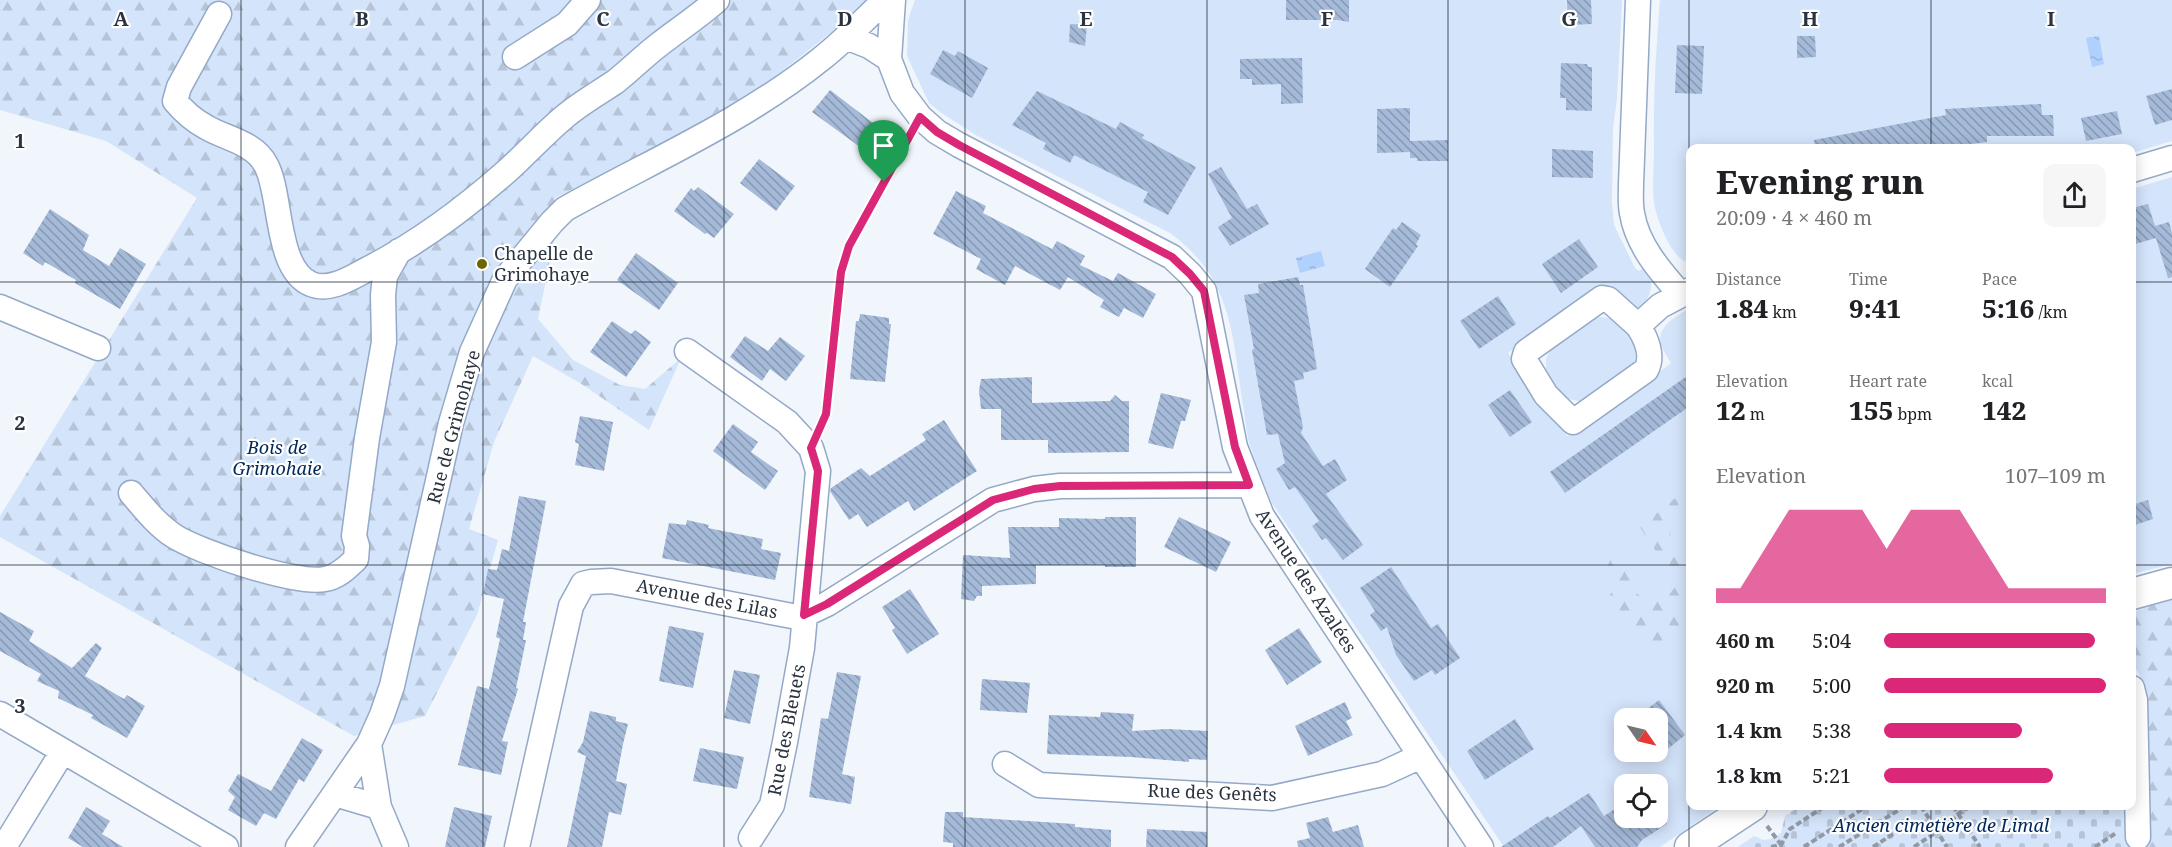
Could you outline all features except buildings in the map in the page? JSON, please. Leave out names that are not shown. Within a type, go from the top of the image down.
[{"type":"street","points":[[515,57],[567,24],[588,0]]},
{"type":"street","points":[[219,14],[178,87],[175,101],[186,114],[207,128],[239,141],[257,153],[266,165],[284,247],[296,271],[310,284],[323,287],[348,279],[429,233],[470,202],[563,118],[590,97],[615,82],[717,0]]},
{"type":"street","name":"Rue de Grimohaye","points":[[298,847],[369,744],[382,716],[392,686],[456,402],[476,342],[505,279],[565,209],[733,118],[820,60],[885,0]]},
{"type":"street","name":"Avenue des Azalées","points":[[893,0],[889,59],[902,93],[920,117],[937,132],[959,145],[1172,257],[1204,291],[1235,447],[1262,516],[1481,847]]},
{"type":"street","points":[[1638,0],[1631,184],[1632,213],[1647,253],[1659,270],[1686,292],[1660,306],[1638,326]]},
{"type":"street","points":[[846,37],[869,46],[889,59]]},
{"type":"street","points":[[2136,169],[2172,159]]},
{"type":"street","points":[[131,493],[160,525],[175,536],[252,567],[299,579],[324,580],[341,572],[356,559],[357,546],[354,536],[367,438],[384,342],[385,276],[399,251]]},
{"type":"street","points":[[1602,298],[1608,299],[1638,326],[1648,344],[1649,367],[1574,422],[1546,395],[1524,359],[1526,352],[1602,298]]},
{"type":"street","points":[[0,307],[98,348]]},
{"type":"street","points":[[687,351],[787,422],[811,448]]},
{"type":"street","name":"Rue des Bleuets","points":[[751,838],[772,805],[802,648],[818,471],[811,448]]},
{"type":"street","name":"Avenue des Lilas","points":[[516,847],[571,606],[583,584],[611,581],[792,616],[804,615],[827,604],[993,500],[1012,494],[1060,486],[1249,485]]},
{"type":"street","points":[[2136,593],[2172,583]]},
{"type":"street","points":[[0,714],[226,847]]},
{"type":"street","points":[[369,744],[379,807],[396,847]]},
{"type":"street","points":[[2136,746],[2138,837]]},
{"type":"street","points":[[4,847],[63,751]]},
{"type":"street","name":"Rue des Genêts","points":[[1005,764],[1039,785],[1272,798],[1382,774],[1420,756]]},
{"type":"street","points":[[335,794],[379,807]]},
{"type":"street","points":[[1690,847],[1746,810]]},
{"type":"path","points":[[811,448],[826,414],[841,272],[849,246],[920,117]]},
{"type":"path","points":[[1771,847],[1780,845],[1790,829],[1819,810]]},
{"type":"path","points":[[1804,847],[1861,810]]},
{"type":"path","points":[[1839,847],[1899,810]]},
{"type":"path","points":[[1924,810],[1947,847]]},
{"type":"path","points":[[1956,810],[1980,847]]},
{"type":"path","points":[[1914,847],[1964,810]]},
{"type":"path","points":[[1873,847],[1910,823]]},
{"type":"path","points":[[2095,847],[2117,832],[2117,823]]},
{"type":"green space","name":"Bois de Grimohaie","points":[[0,0],[870,0],[764,85],[663,143],[555,198],[555,236],[538,319],[573,360],[620,385],[645,389],[681,358],[649,430],[580,383],[533,356],[494,442],[469,529],[498,540],[477,615],[425,716],[354,736],[0,537],[0,516],[197,198],[106,141],[0,110]]},
{"type":"green space","points":[[915,0],[1622,0],[1617,99],[1613,128],[1614,225],[1635,268],[1639,271],[1647,266],[1651,278],[1649,296],[1641,306],[1635,309],[1623,302],[1611,285],[1508,353],[1567,436],[1622,401],[1671,363],[1662,347],[1661,334],[1668,323],[1686,311],[1686,810],[1714,810],[1660,847],[1504,847],[1272,503],[1249,442],[1232,332],[1226,310],[1218,289],[1206,269],[1191,251],[1170,233],[976,135],[929,103],[907,56],[908,20]]},
{"type":"green space","points":[[1660,0],[2172,0],[2172,141],[2136,152],[2136,144],[1686,144],[1686,262],[1677,255],[1666,239],[1654,203],[1656,55]]},
{"type":"green space","points":[[2172,177],[2172,564],[2136,573],[2136,188]]},
{"type":"green space","points":[[1600,317],[1625,322],[1635,351],[1632,370],[1606,390],[1589,399],[1580,401],[1571,399],[1555,389],[1550,381],[1546,363],[1548,354],[1556,343],[1570,332]]},
{"type":"green space","points":[[1686,485],[1686,508],[1679,504],[1668,514],[1673,523],[1669,539],[1686,560],[1686,646],[1644,642],[1610,611],[1608,598],[1617,584],[1610,582],[1609,564],[1614,554],[1625,559],[1633,567],[1636,575],[1628,584],[1636,593],[1655,600],[1667,598],[1677,584],[1640,527],[1679,495]]},
{"type":"green space","points":[[2172,597],[2172,847],[2143,847],[2144,701],[2140,676],[2136,669],[2136,611]]},
{"type":"green space","name":"Ancien cimetière de Limal","points":[[1794,810],[2132,810],[2143,847],[1738,847],[1754,836],[1763,840],[1771,839],[1781,833],[1785,816]]},
{"type":"water","points":[[2099,36],[2104,64],[2092,67],[2086,38]]},
{"type":"water","points":[[1321,251],[1325,266],[1300,273],[1296,258]]},
{"type":"place","name":"Chapelle de Grimohaye","points":[[482,264]]},
{"type":"route","points":[[920,117],[937,132],[959,145],[1173,258],[1204,291],[1235,447],[1249,485],[1060,486],[1012,494],[993,500],[827,604],[804,615],[818,471],[811,448],[823,426],[826,414],[841,272],[849,246],[884,182],[920,117]]}]
